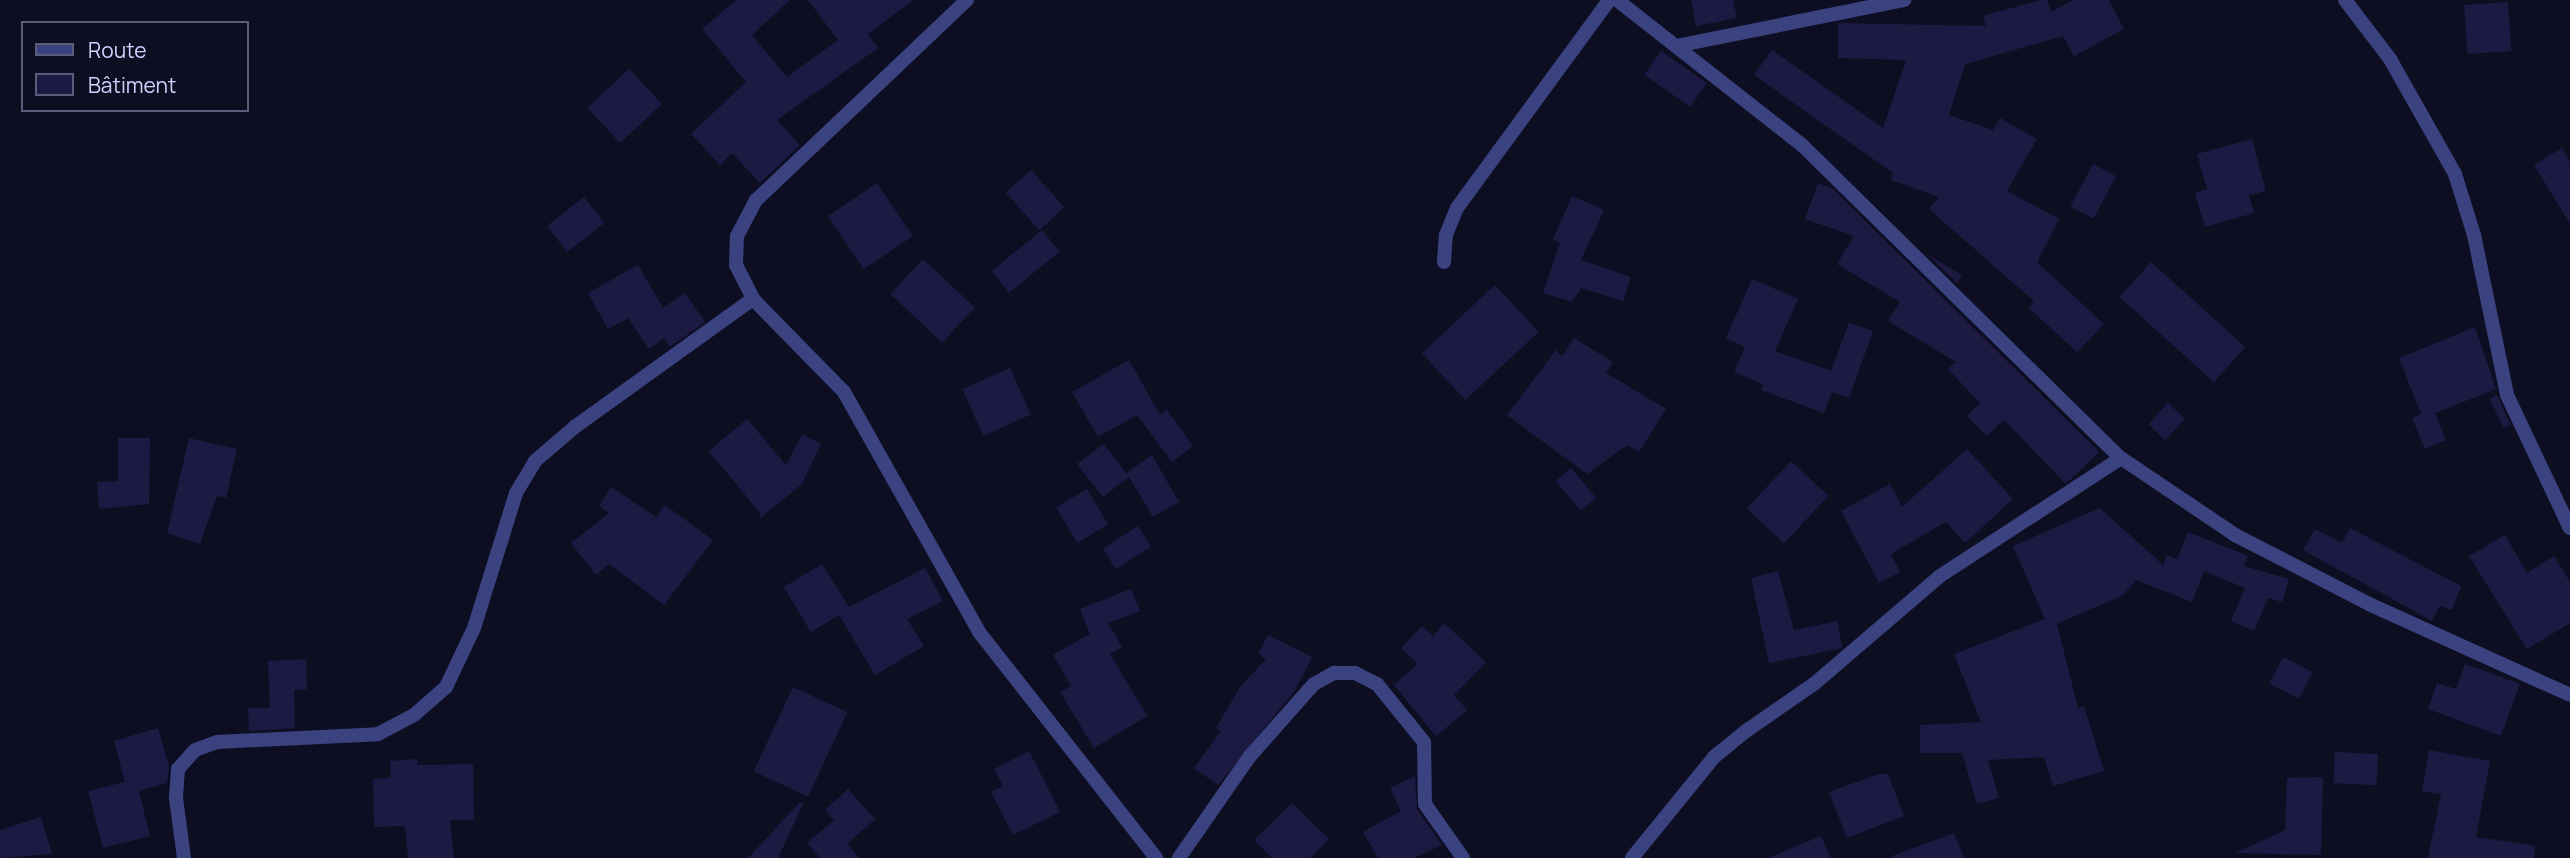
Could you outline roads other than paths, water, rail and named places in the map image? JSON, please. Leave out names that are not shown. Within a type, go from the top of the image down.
[{"type":"street","points":[[967,0],[755,201],[737,236],[736,265],[753,299],[844,392],[979,632],[1156,858]]},
{"type":"street","points":[[1444,262],[1446,235],[1457,208],[1609,0]]},
{"type":"street","points":[[1617,0],[1803,146],[2121,458],[2235,535],[2371,605],[2570,695]]},
{"type":"street","points":[[1676,46],[1904,0]]},
{"type":"street","points":[[2345,0],[2390,59],[2455,174],[2474,235],[2507,395],[2570,527]]},
{"type":"street","points":[[184,858],[176,799],[178,769],[195,750],[217,743],[378,734],[414,715],[446,687],[474,628],[516,494],[535,461],[576,426],[753,299]]},
{"type":"street","points":[[1632,858],[1714,757],[1746,731],[1814,684],[1940,576],[2121,458]]},
{"type":"street","points":[[1179,858],[1250,756],[1314,684],[1334,673],[1355,673],[1377,684],[1424,742],[1425,804],[1463,858]]}]
